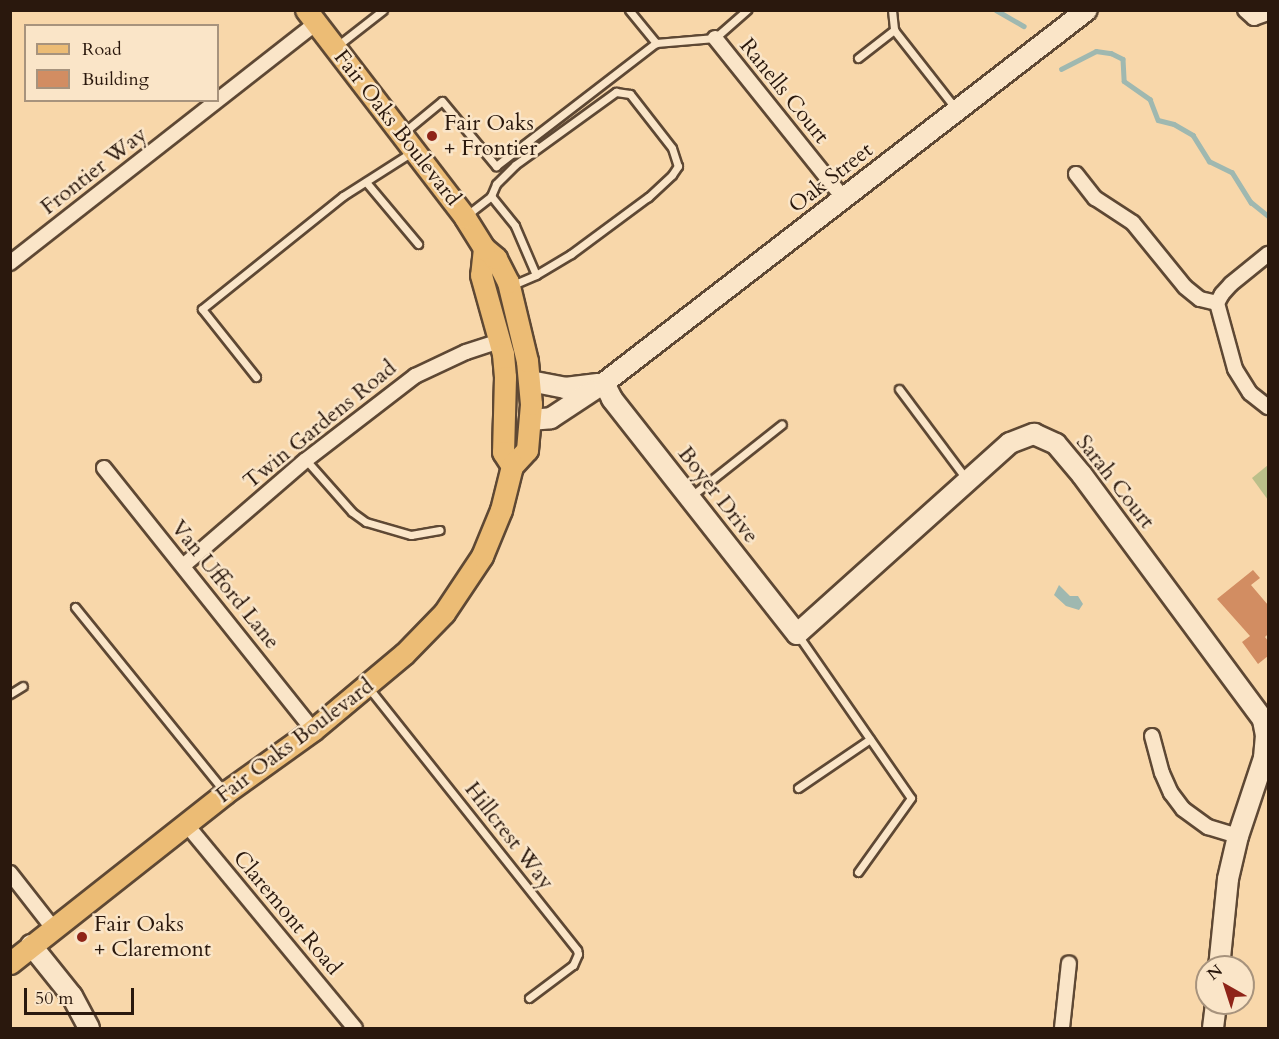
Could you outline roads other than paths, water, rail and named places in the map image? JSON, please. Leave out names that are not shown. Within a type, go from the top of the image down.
[{"type":"main road","name":"Fair Oaks Boulevard","points":[[10,963],[225,793],[368,687],[444,613],[482,556],[495,527],[512,466],[527,450],[530,381],[523,337],[509,287],[496,258],[484,248],[465,216],[311,17]]},
{"type":"main road","points":[[484,248],[481,275],[501,350],[506,402],[503,452],[512,466]]},
{"type":"main road","points":[[501,350],[516,371],[518,393],[530,420]]},
{"type":"street","name":"Oak Street","points":[[604,383],[1087,10]]},
{"type":"street","points":[[1245,10],[1254,18],[1269,13]]},
{"type":"street","name":"Frontier Way","points":[[219,92],[311,17]]},
{"type":"street","name":"Ranells Court","points":[[715,38],[843,198]]},
{"type":"street","name":"Frontier Way","points":[[10,263],[207,102]]},
{"type":"street","points":[[1077,174],[1095,198],[1133,223],[1185,287],[1200,299],[1217,303]]},
{"type":"street","points":[[1269,254],[1231,284],[1217,303],[1229,354],[1238,375],[1250,393],[1269,407]]},
{"type":"street","name":"Twin Gardens Road","points":[[183,566],[306,460],[415,376],[466,352],[501,350]]},
{"type":"street","points":[[530,381],[565,388],[604,383]]},
{"type":"street","points":[[530,420],[551,418],[604,383]]},
{"type":"street","name":"Boyer Drive","points":[[604,383],[612,399],[688,498],[797,634]]},
{"type":"street","name":"Sarah Court","points":[[797,634],[967,480],[1018,438],[1034,434],[1056,444],[1089,484],[1263,720],[1266,735],[1264,758],[1238,836]]},
{"type":"street","name":"Van Ufford Lane","points":[[104,468],[313,730]]},
{"type":"street","points":[[1152,736],[1162,773],[1171,793],[1183,809],[1208,827],[1238,836],[1228,879],[1220,955]]},
{"type":"street","name":"Claremont Road","points":[[186,824],[355,1029]]},
{"type":"street","points":[[10,873],[52,928]]},
{"type":"street","points":[[31,945],[72,996],[89,1029]]},
{"type":"street","points":[[1062,1029],[1069,963]]},
{"type":"lane","points":[[335,48],[383,10]]},
{"type":"lane","points":[[629,10],[656,43]]},
{"type":"lane","points":[[256,377],[202,309],[343,196],[366,182],[408,143],[442,101],[496,166],[656,43],[715,38],[747,10]]},
{"type":"lane","points":[[892,10],[894,30],[957,111]]},
{"type":"lane","points":[[858,58],[894,30]]},
{"type":"lane","points":[[465,216],[491,196],[496,184],[515,165],[616,92],[630,94],[672,148],[678,166],[672,175],[648,197],[572,254],[536,275],[509,287]]},
{"type":"lane","points":[[366,182],[418,244]]},
{"type":"lane","points":[[491,196],[515,226],[536,275]]},
{"type":"lane","points":[[899,389],[967,480]]},
{"type":"lane","points":[[688,498],[782,424]]},
{"type":"lane","points":[[306,460],[351,512],[366,522],[411,536],[440,530]]},
{"type":"lane","points":[[75,607],[225,793]]},
{"type":"lane","points":[[797,634],[911,798],[858,872]]},
{"type":"lane","points":[[10,694],[22,686]]},
{"type":"lane","name":"Hillcrest Way","points":[[368,687],[577,950],[578,954],[573,965],[529,998]]},
{"type":"lane","points":[[798,788],[870,739]]},
{"type":"water","points":[[1059,585],[1070,596],[1078,596],[1083,604],[1079,610],[1066,606],[1054,595]]},
{"type":"waterway","points":[[996,10],[1024,26]]},
{"type":"waterway","points":[[1061,69],[1096,51],[1111,53],[1123,59],[1124,81],[1150,99],[1158,120],[1174,124],[1193,135],[1209,161],[1232,172],[1251,202],[1268,216]]},
{"type":"place","name":"Fair Oaks + Frontier","points":[[432,136]]},
{"type":"place","name":"Fair Oaks + Claremont","points":[[82,937]]}]
